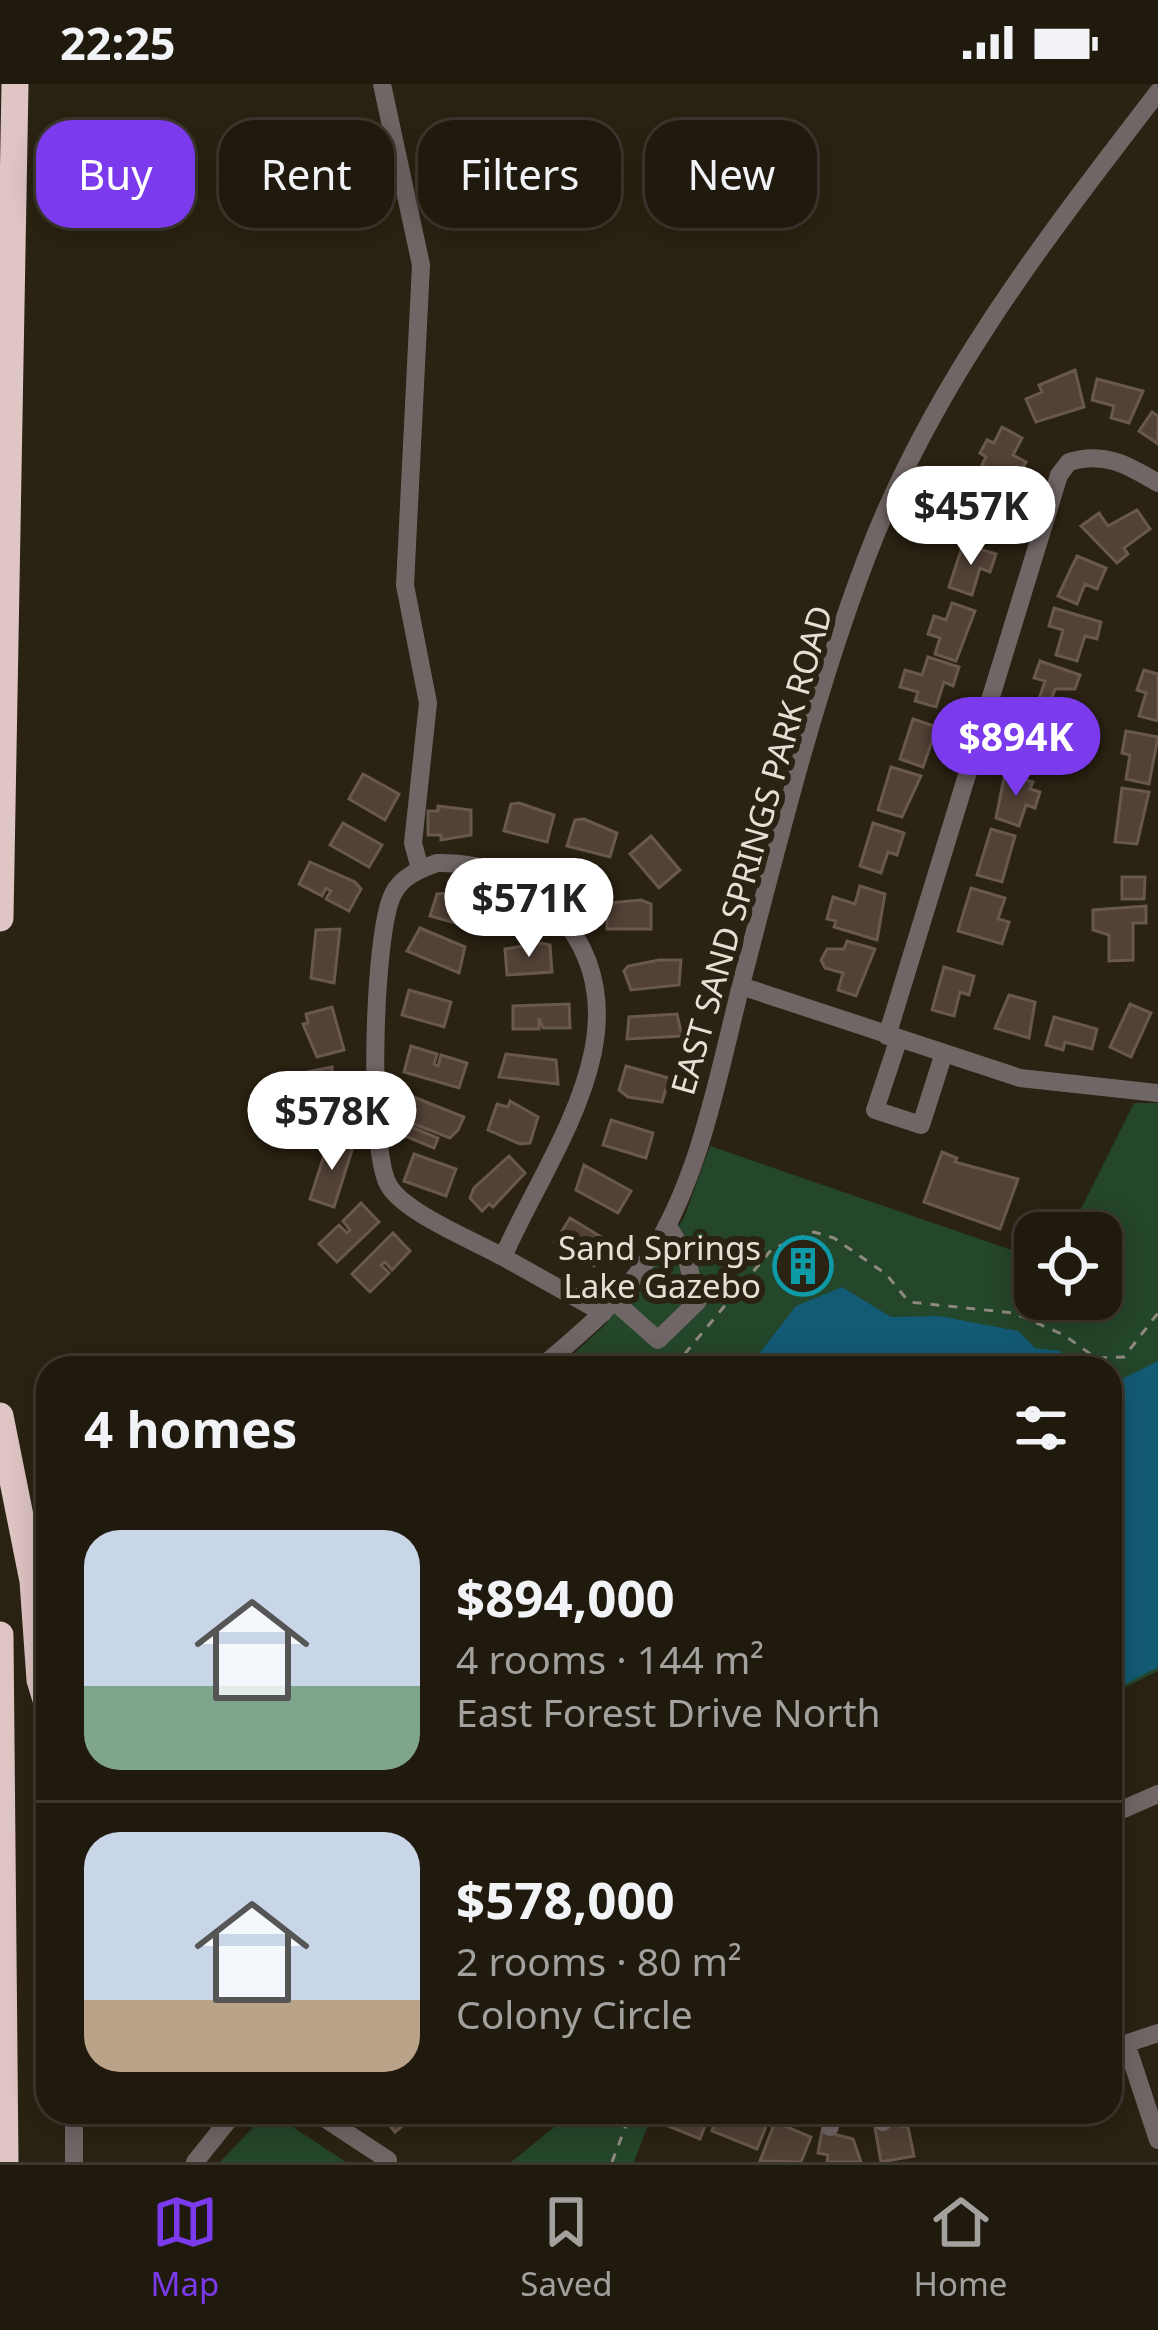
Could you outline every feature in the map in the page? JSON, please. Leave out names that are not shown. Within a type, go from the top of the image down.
[{"type":"highway","points":[[0,918],[15,84]]},
{"type":"highway","points":[[0,1416],[33,1581],[36,1623]]},
{"type":"highway","points":[[0,1635],[5,2162]]},
{"type":"street","points":[[382,84],[421,265],[405,585],[428,704],[414,824],[420,869]]},
{"type":"street","name":"EAST SAND SPRINGS PARK ROAD","points":[[554,1356],[609,1307],[667,1225],[718,1080],[864,564],[895,485],[931,413],[1005,297],[1158,92]]},
{"type":"street","points":[[943,1056],[921,1125],[875,1110],[892,1038],[1059,475],[1069,462],[1098,457],[1120,461],[1158,483]]},
{"type":"street","points":[[503,1257],[581,1091],[597,1028],[594,969],[552,905],[515,877],[455,863],[420,869],[394,891],[379,948],[376,1025],[383,1170],[402,1201],[503,1257],[609,1307],[658,1340],[697,1302],[686,1256],[667,1225]]},
{"type":"street","points":[[741,986],[1020,1078],[1158,1094]]},
{"type":"street","points":[[1122,1810],[1158,1794]]},
{"type":"street","points":[[1122,2046],[1158,2033]]},
{"type":"street","points":[[1122,2057],[1158,2140]]},
{"type":"street","points":[[74,2124],[74,2162]]},
{"type":"street","points":[[195,2162],[225,2124]]},
{"type":"street","points":[[333,2124],[388,2160]]},
{"type":"path","points":[[683,1356],[772,1249],[814,1232],[834,1238],[886,1274],[910,1302],[1013,1313],[1097,1356]]},
{"type":"path","points":[[1122,1357],[1158,1313]]},
{"type":"path","points":[[612,2162],[626,2124]]},
{"type":"green space","points":[[1134,1103],[1158,1103],[1158,1671],[1122,1689],[1122,1356],[571,1356],[605,1325],[684,1218],[710,1146],[1014,1251],[1014,1320],[1122,1320],[1122,1212],[1080,1212]]},
{"type":"green space","points":[[256,2124],[288,2124],[346,2162],[220,2162]]},
{"type":"green space","points":[[558,2124],[648,2124],[634,2162],[511,2162]]},
{"type":"water","points":[[842,1287],[891,1317],[939,1316],[1018,1331],[1035,1348],[1066,1356],[757,1356],[796,1306]]},
{"type":"water","points":[[1158,1361],[1158,1667],[1122,1686],[1122,1379]]},
{"type":"building","points":[[1075,370],[1084,407],[1036,422],[1026,399],[1042,392],[1039,385]]},
{"type":"building","points":[[1097,379],[1143,391],[1129,423],[1111,418],[1114,406],[1092,400]]},
{"type":"building","points":[[1152,412],[1158,416],[1158,444],[1139,431]]},
{"type":"building","points":[[1002,427],[1022,438],[1013,455],[1026,462],[1015,483],[982,465],[986,457],[980,453],[987,440],[994,443]]},
{"type":"building","points":[[990,488],[1015,496],[1000,542],[975,534]]},
{"type":"building","points":[[1137,510],[1150,529],[1124,548],[1128,554],[1117,563],[1081,526],[1099,513],[1108,526]]},
{"type":"building","points":[[963,544],[996,554],[990,572],[980,568],[972,595],[949,587]]},
{"type":"building","points":[[1077,556],[1106,568],[1097,589],[1085,584],[1077,604],[1058,596]]},
{"type":"building","points":[[952,603],[975,611],[956,661],[935,654],[940,638],[928,634],[934,616],[946,620]]},
{"type":"building","points":[[1054,608],[1101,622],[1097,639],[1085,636],[1077,661],[1056,655],[1063,630],[1049,626]]},
{"type":"building","points":[[928,657],[959,667],[953,686],[944,682],[936,707],[915,701],[918,692],[900,687],[905,670],[922,675]]},
{"type":"building","points":[[1040,661],[1080,675],[1075,689],[1055,689],[1048,709],[1037,705],[1045,681],[1034,678]]},
{"type":"building","points":[[1144,670],[1158,674],[1158,721],[1139,716],[1146,693],[1137,690]]},
{"type":"building","points":[[1022,713],[1043,720],[1034,748],[1049,752],[1043,772],[1006,760]]},
{"type":"building","points":[[913,719],[937,727],[923,767],[900,759]]},
{"type":"building","points":[[1126,731],[1158,737],[1149,784],[1126,779],[1130,755],[1122,753]]},
{"type":"building","points":[[891,767],[921,776],[902,817],[878,810]]},
{"type":"building","points":[[1005,773],[1033,782],[1030,789],[1040,792],[1035,808],[1026,805],[1019,826],[996,818]]},
{"type":"building","points":[[363,774],[399,794],[385,820],[349,799]]},
{"type":"building","points":[[1122,788],[1149,792],[1137,844],[1115,842]]},
{"type":"building","points":[[511,804],[554,815],[547,842],[504,831]]},
{"type":"building","points":[[438,806],[471,810],[471,835],[441,840],[441,835],[428,835],[428,811],[438,811]]},
{"type":"building","points":[[584,819],[617,833],[610,857],[567,846],[575,820]]},
{"type":"building","points":[[343,823],[382,845],[369,867],[330,845]]},
{"type":"building","points":[[873,823],[904,833],[897,855],[888,852],[881,873],[860,866]]},
{"type":"building","points":[[991,829],[1015,836],[1002,882],[977,875]]},
{"type":"building","points":[[651,836],[680,870],[659,888],[630,854]]},
{"type":"building","points":[[310,862],[361,889],[349,911],[326,899],[331,891],[326,888],[322,896],[299,884]]},
{"type":"building","points":[[1122,877],[1145,877],[1144,899],[1122,899]]},
{"type":"building","points":[[860,886],[885,894],[877,940],[834,927],[836,921],[827,919],[833,897],[855,904]]},
{"type":"building","points":[[971,888],[1005,898],[998,919],[1009,922],[1002,944],[958,931]]},
{"type":"building","points":[[449,893],[479,905],[473,928],[430,916],[437,894]]},
{"type":"building","points":[[641,900],[651,904],[651,929],[607,929],[607,903]]},
{"type":"building","points":[[1146,906],[1146,923],[1133,923],[1133,960],[1109,961],[1109,935],[1093,930],[1093,910]]},
{"type":"building","points":[[420,928],[465,947],[459,973],[407,951]]},
{"type":"building","points":[[340,929],[334,983],[311,978],[316,930]]},
{"type":"building","points":[[847,941],[875,949],[856,996],[838,990],[843,973],[825,968],[821,960],[827,949],[844,949]]},
{"type":"building","points":[[550,945],[552,972],[507,975],[505,949]]},
{"type":"building","points":[[681,960],[679,985],[631,990],[624,971],[628,966]]},
{"type":"building","points":[[944,967],[974,976],[969,995],[960,992],[954,1016],[932,1010]]},
{"type":"building","points":[[409,990],[451,1002],[444,1027],[402,1015]]},
{"type":"building","points":[[1009,995],[1035,1002],[1029,1038],[995,1028]]},
{"type":"building","points":[[569,1004],[570,1028],[543,1028],[539,1018],[539,1029],[513,1029],[513,1006]]},
{"type":"building","points":[[1130,1004],[1151,1013],[1131,1057],[1110,1047]]},
{"type":"building","points":[[332,1007],[344,1050],[317,1057],[303,1024],[308,1023],[306,1014]]},
{"type":"building","points":[[677,1014],[682,1036],[627,1039],[629,1017]]},
{"type":"building","points":[[1054,1017],[1097,1029],[1092,1049],[1065,1042],[1063,1050],[1046,1045]]},
{"type":"building","points":[[411,1046],[437,1054],[434,1064],[438,1066],[441,1055],[467,1063],[459,1088],[404,1072]]},
{"type":"building","points":[[506,1054],[556,1060],[558,1084],[499,1077]]},
{"type":"building","points":[[626,1066],[669,1078],[662,1102],[628,1097],[619,1090]]},
{"type":"building","points":[[332,1067],[334,1123],[309,1121],[307,1072]]},
{"type":"building","points":[[411,1096],[464,1117],[458,1130],[450,1138],[406,1121]]},
{"type":"building","points":[[510,1101],[538,1117],[530,1143],[520,1144],[488,1130],[497,1104],[508,1107]]},
{"type":"building","points":[[611,1120],[653,1133],[646,1158],[603,1145]]},
{"type":"building","points":[[409,1126],[438,1138],[434,1148],[405,1136]]},
{"type":"building","points":[[329,1140],[353,1147],[334,1207],[310,1199]]},
{"type":"building","points":[[942,1152],[957,1158],[955,1162],[1018,1179],[1000,1229],[924,1202]]},
{"type":"building","points":[[414,1154],[456,1169],[446,1196],[404,1181]]},
{"type":"building","points":[[509,1156],[525,1173],[493,1207],[489,1204],[482,1211],[470,1198],[474,1188]]},
{"type":"building","points":[[584,1165],[631,1191],[618,1213],[576,1190]]},
{"type":"building","points":[[361,1203],[379,1222],[337,1262],[319,1244],[339,1225],[347,1233],[350,1230],[343,1221]]},
{"type":"building","points":[[570,1218],[608,1241],[594,1266],[555,1242]]},
{"type":"building","points":[[393,1233],[410,1251],[392,1270],[385,1262],[381,1265],[389,1273],[370,1292],[352,1274]]},
{"type":"building","name":"Sand Springs Lake Gazebo","points":[[803,1251],[814,1262],[803,1273],[792,1262]]},
{"type":"building","points":[[669,2124],[706,2124],[700,2139]]},
{"type":"building","points":[[715,2124],[767,2124],[757,2149],[712,2131]]},
{"type":"building","points":[[774,2124],[811,2137],[801,2162],[760,2161]]},
{"type":"building","points":[[908,2127],[914,2156],[881,2162],[875,2128]]},
{"type":"building","points":[[822,2131],[853,2139],[861,2162],[827,2162],[828,2155],[818,2153]]},
{"type":"place","name":"Sand Springs Lake Gazebo","points":[[803,1266]]}]
